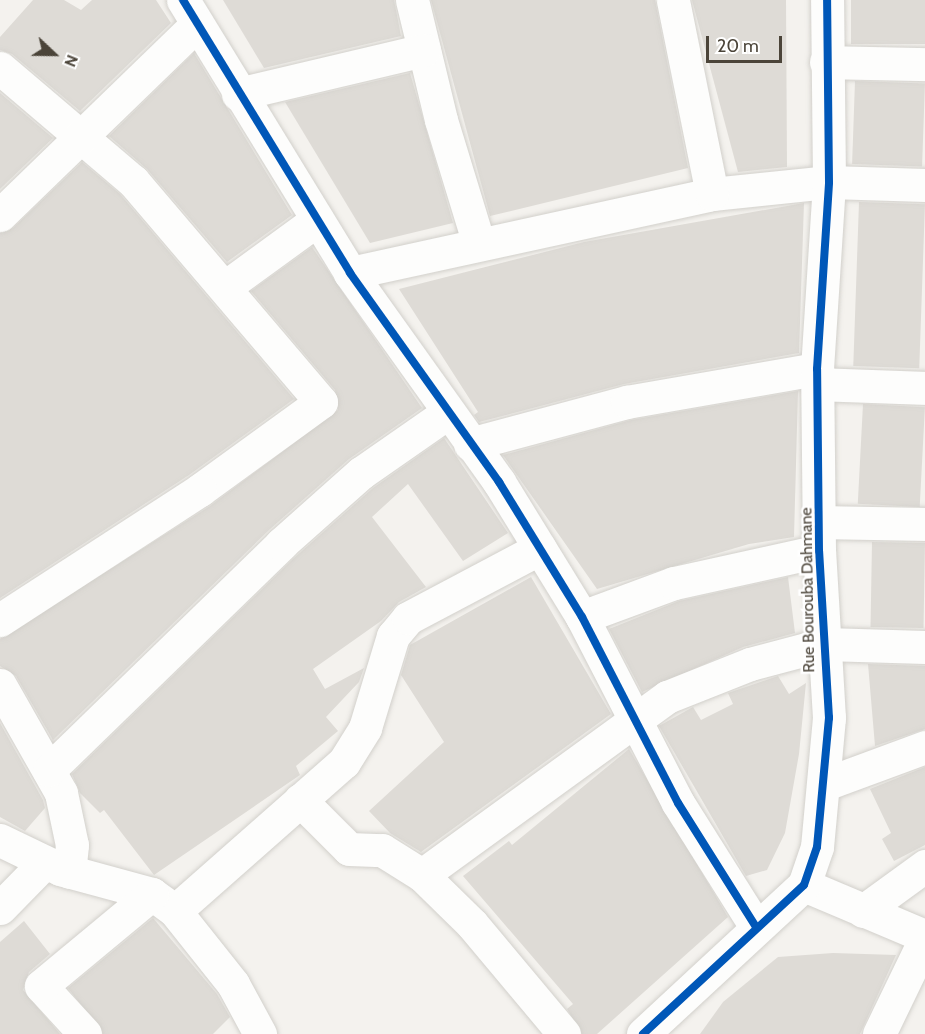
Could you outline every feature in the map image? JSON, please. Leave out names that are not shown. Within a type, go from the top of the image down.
[{"type":"street","points":[[412,0],[424,51],[478,241]]},
{"type":"street","points":[[673,0],[712,194]]},
{"type":"street","name":"Rue Bourouba Dahmane","points":[[643,1034],[804,885],[818,847],[825,784],[825,644],[819,536],[818,376],[829,182],[827,0]]},
{"type":"street","points":[[0,215],[81,137],[190,12],[238,94],[350,273],[540,548],[582,617],[634,722],[756,927]]},
{"type":"street","points":[[238,94],[424,51]]},
{"type":"street","points":[[826,62],[925,64]]},
{"type":"street","points":[[0,68],[133,181],[304,378],[320,405],[181,503],[0,620]]},
{"type":"street","points":[[350,273],[478,241],[712,194],[829,182],[925,185]]},
{"type":"street","points":[[225,287],[317,220]]},
{"type":"street","points":[[470,444],[627,402],[818,376],[925,388]]},
{"type":"street","points":[[49,770],[281,544],[361,473],[447,413]]},
{"type":"street","points":[[582,617],[674,583],[819,536],[925,524]]},
{"type":"street","points":[[85,1034],[41,986],[164,902],[300,800],[344,762],[365,728],[386,651],[408,618],[540,548]]},
{"type":"street","points":[[422,875],[668,697],[750,664],[825,644],[925,647]]},
{"type":"street","points":[[0,686],[49,770],[67,818],[57,867],[0,908]]},
{"type":"street","points":[[825,784],[925,747]]},
{"type":"street","points":[[300,800],[349,849],[382,850],[422,875],[472,924],[564,1034]]},
{"type":"street","points":[[0,840],[57,867],[164,902],[233,984],[260,1034]]},
{"type":"street","points":[[863,911],[925,866]]},
{"type":"street","points":[[804,885],[925,938],[879,1034]]},
{"type":"building","points":[[33,0],[64,0],[81,10],[92,0],[156,0],[171,23],[80,111],[12,54],[0,50],[0,37]]},
{"type":"building","points":[[223,0],[394,0],[401,36],[264,68]]},
{"type":"building","points":[[431,0],[655,0],[688,168],[490,216]]},
{"type":"building","points":[[692,0],[786,0],[787,167],[738,172]]},
{"type":"building","points":[[851,0],[925,0],[925,44],[851,44]]},
{"type":"building","points":[[194,53],[292,215],[227,262],[147,169],[109,136]]},
{"type":"building","points":[[410,73],[453,223],[370,243],[285,102]]},
{"type":"building","points":[[855,81],[925,83],[922,166],[852,164]]},
{"type":"building","points":[[0,93],[53,138],[0,189]]},
{"type":"building","points":[[82,162],[120,194],[294,399],[189,475],[0,598],[0,233],[13,228]]},
{"type":"building","points":[[859,202],[925,204],[919,368],[853,366]]},
{"type":"building","points":[[804,203],[799,353],[624,384],[479,422],[474,415],[478,412],[399,289],[584,242]]},
{"type":"building","points":[[312,247],[422,408],[349,459],[269,530],[53,740],[16,676],[0,666],[0,639],[210,506],[338,410],[335,390],[251,291]]},
{"type":"building","points":[[798,391],[794,537],[749,544],[597,589],[503,455],[631,420]]},
{"type":"building","points":[[863,404],[925,407],[920,507],[858,504]]},
{"type":"building","points":[[444,438],[508,533],[463,561],[408,484],[372,517],[426,587],[399,602],[381,621],[313,669],[325,689],[364,668],[359,682],[326,717],[338,731],[296,766],[300,775],[154,875],[104,810],[100,813],[80,793],[72,774],[294,558],[373,488]]},
{"type":"building","points":[[872,542],[925,543],[924,628],[871,627]]},
{"type":"building","points":[[531,577],[611,714],[421,852],[390,833],[369,811],[444,742],[401,675],[410,645]]},
{"type":"building","points":[[788,577],[795,633],[743,647],[642,692],[609,629],[679,601]]},
{"type":"building","points":[[868,664],[925,666],[925,729],[875,746]]},
{"type":"building","points":[[778,676],[789,694],[806,683],[799,754],[785,833],[767,870],[746,876],[659,726],[693,707],[701,720],[733,704],[728,693]]},
{"type":"building","points":[[0,723],[43,800],[45,808],[25,831],[0,817]]},
{"type":"building","points":[[629,749],[728,917],[597,1034],[582,1034],[567,1009],[573,1004],[463,876],[509,841],[512,845]]},
{"type":"building","points":[[925,767],[925,845],[894,861],[882,839],[891,833],[870,789]]},
{"type":"building","points":[[153,918],[217,994],[230,1017],[213,1034],[103,1034],[68,988]]},
{"type":"building","points":[[24,921],[50,954],[29,972],[23,990],[60,1034],[0,1034],[0,942]]},
{"type":"building","points":[[833,953],[896,955],[860,1034],[700,1034],[723,1002],[778,957]]},
{"type":"cycle path","points":[[183,0],[350,273],[499,482],[582,617],[678,803],[756,927]]},
{"type":"cycle path","points":[[643,1034],[804,885],[817,847],[829,718],[819,551],[817,369],[829,182],[827,0]]}]
